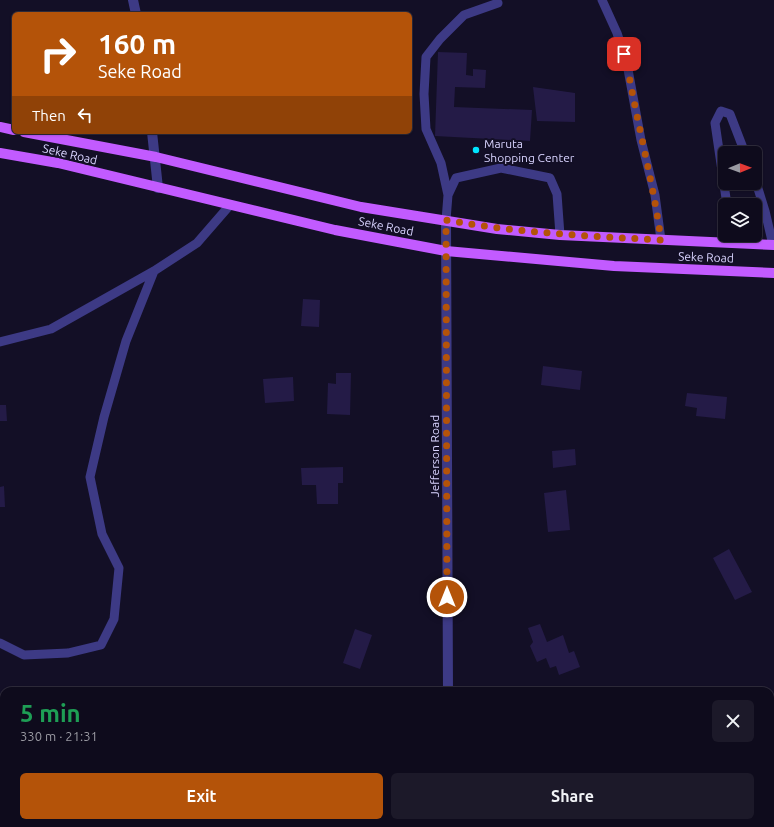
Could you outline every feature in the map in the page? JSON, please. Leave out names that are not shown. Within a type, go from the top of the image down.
[{"type":"main road","points":[[0,127],[12,130]]},
{"type":"main road","name":"Seke Road","points":[[35,134],[156,157],[361,207],[497,229],[560,235],[661,240],[718,239]]},
{"type":"main road","name":"Seke Road","points":[[0,153],[58,163],[335,230],[446,251],[614,266],[774,273]]},
{"type":"main road","name":"Seke Road","points":[[750,242],[774,245]]},
{"type":"street","points":[[133,0],[136,12]]},
{"type":"street","points":[[152,134],[156,157],[158,188]]},
{"type":"street","name":"Jefferson Road","points":[[446,220],[448,687]]},
{"type":"lane","points":[[602,0],[617,33],[627,64],[641,140],[655,195],[661,240]]},
{"type":"lane","points":[[446,220],[448,195],[440,164],[426,129],[424,94],[426,57],[440,39],[464,15],[498,3]]},
{"type":"lane","points":[[718,146],[715,123],[721,111],[730,114],[743,146]]},
{"type":"lane","points":[[448,195],[456,178],[501,168],[550,178],[557,194],[560,235]]},
{"type":"lane","points":[[759,190],[766,211],[774,245]]},
{"type":"lane","points":[[0,342],[51,329],[154,271],[197,243],[230,205]]},
{"type":"lane","points":[[0,643],[24,655],[68,653],[101,645],[114,619],[119,568],[102,534],[90,477],[104,417],[126,340],[154,271]]},
{"type":"building","points":[[438,52],[467,53],[466,75],[473,76],[473,69],[486,70],[485,88],[455,87],[454,107],[532,110],[530,141],[435,136]]},
{"type":"building","points":[[533,87],[575,93],[575,122],[537,121]]},
{"type":"building","points":[[303,299],[320,300],[319,327],[301,326]]},
{"type":"building","points":[[543,366],[582,371],[580,390],[541,385]]},
{"type":"building","points":[[336,373],[351,373],[350,415],[327,414],[328,383],[336,384]]},
{"type":"building","points":[[293,377],[294,401],[265,403],[263,379]]},
{"type":"building","points":[[687,393],[727,397],[725,419],[696,416],[697,408],[685,406]]},
{"type":"building","points":[[0,405],[6,405],[7,421],[0,421]]},
{"type":"building","points":[[575,449],[576,465],[553,468],[552,451]]},
{"type":"building","points":[[343,467],[343,483],[338,483],[338,504],[317,504],[316,485],[302,485],[301,468]]},
{"type":"building","points":[[4,486],[5,507],[0,507],[0,487]]},
{"type":"building","points":[[566,490],[570,530],[548,532],[544,493]]},
{"type":"building","points":[[729,549],[752,592],[735,600],[713,558]]},
{"type":"building","points":[[540,624],[547,642],[563,635],[569,653],[574,651],[580,667],[559,675],[556,666],[550,668],[546,658],[537,662],[530,646],[533,642],[528,628]]},
{"type":"building","points":[[355,629],[372,635],[360,669],[343,663]]},
{"type":"place","name":"Maruta Shopping Center","points":[[476,150]]},
{"type":"route","points":[[447,597],[446,220],[497,229],[560,235],[661,240],[655,195],[641,140],[624,54]]}]
